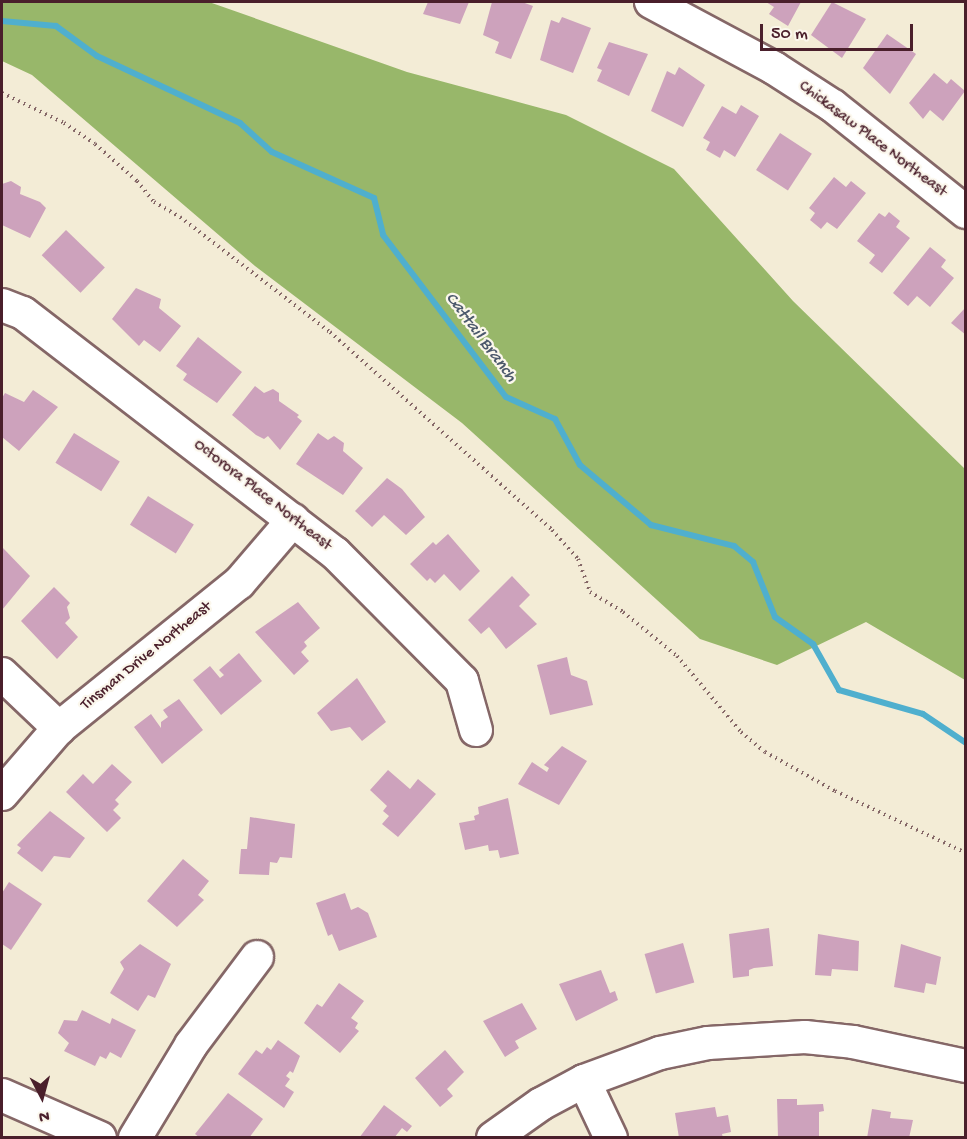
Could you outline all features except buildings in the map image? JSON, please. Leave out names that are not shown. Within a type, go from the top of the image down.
[{"type":"street","name":"Chickasaw Place Northeast","points":[[651,2],[774,68],[833,106],[966,212]]},
{"type":"street","name":"Octorora Place Northeast","points":[[2,305],[23,313],[335,554],[462,681],[476,730]]},
{"type":"street","name":"Tinsman Drive Northeast","points":[[2,794],[59,728],[238,583],[292,520]]},
{"type":"street","points":[[2,674],[59,728]]},
{"type":"street","points":[[135,1137],[190,1045],[256,957]]},
{"type":"street","points":[[493,1137],[541,1104],[584,1081],[660,1053],[756,1038],[853,1042],[966,1065]]},
{"type":"street","points":[[584,1081],[611,1137]]},
{"type":"street","points":[[2,1095],[100,1137]]},
{"type":"path","points":[[2,93],[64,123],[95,144],[137,181],[154,202],[180,217],[330,332],[552,530],[578,559],[590,592],[623,612],[677,656],[741,732],[765,752],[835,791],[966,853]]},
{"type":"green space","points":[[2,2],[209,2],[407,72],[566,115],[674,169],[793,301],[965,469],[965,680],[866,622],[777,665],[700,639],[462,423],[255,266],[32,75],[2,61]]},
{"type":"waterway","name":"Cattail Branch","points":[[2,21],[56,26],[97,56],[240,123],[272,152],[374,198],[383,235],[506,397],[555,419],[580,465],[651,525],[734,546],[753,562],[775,617],[813,644],[839,690],[923,714],[966,743]]}]
